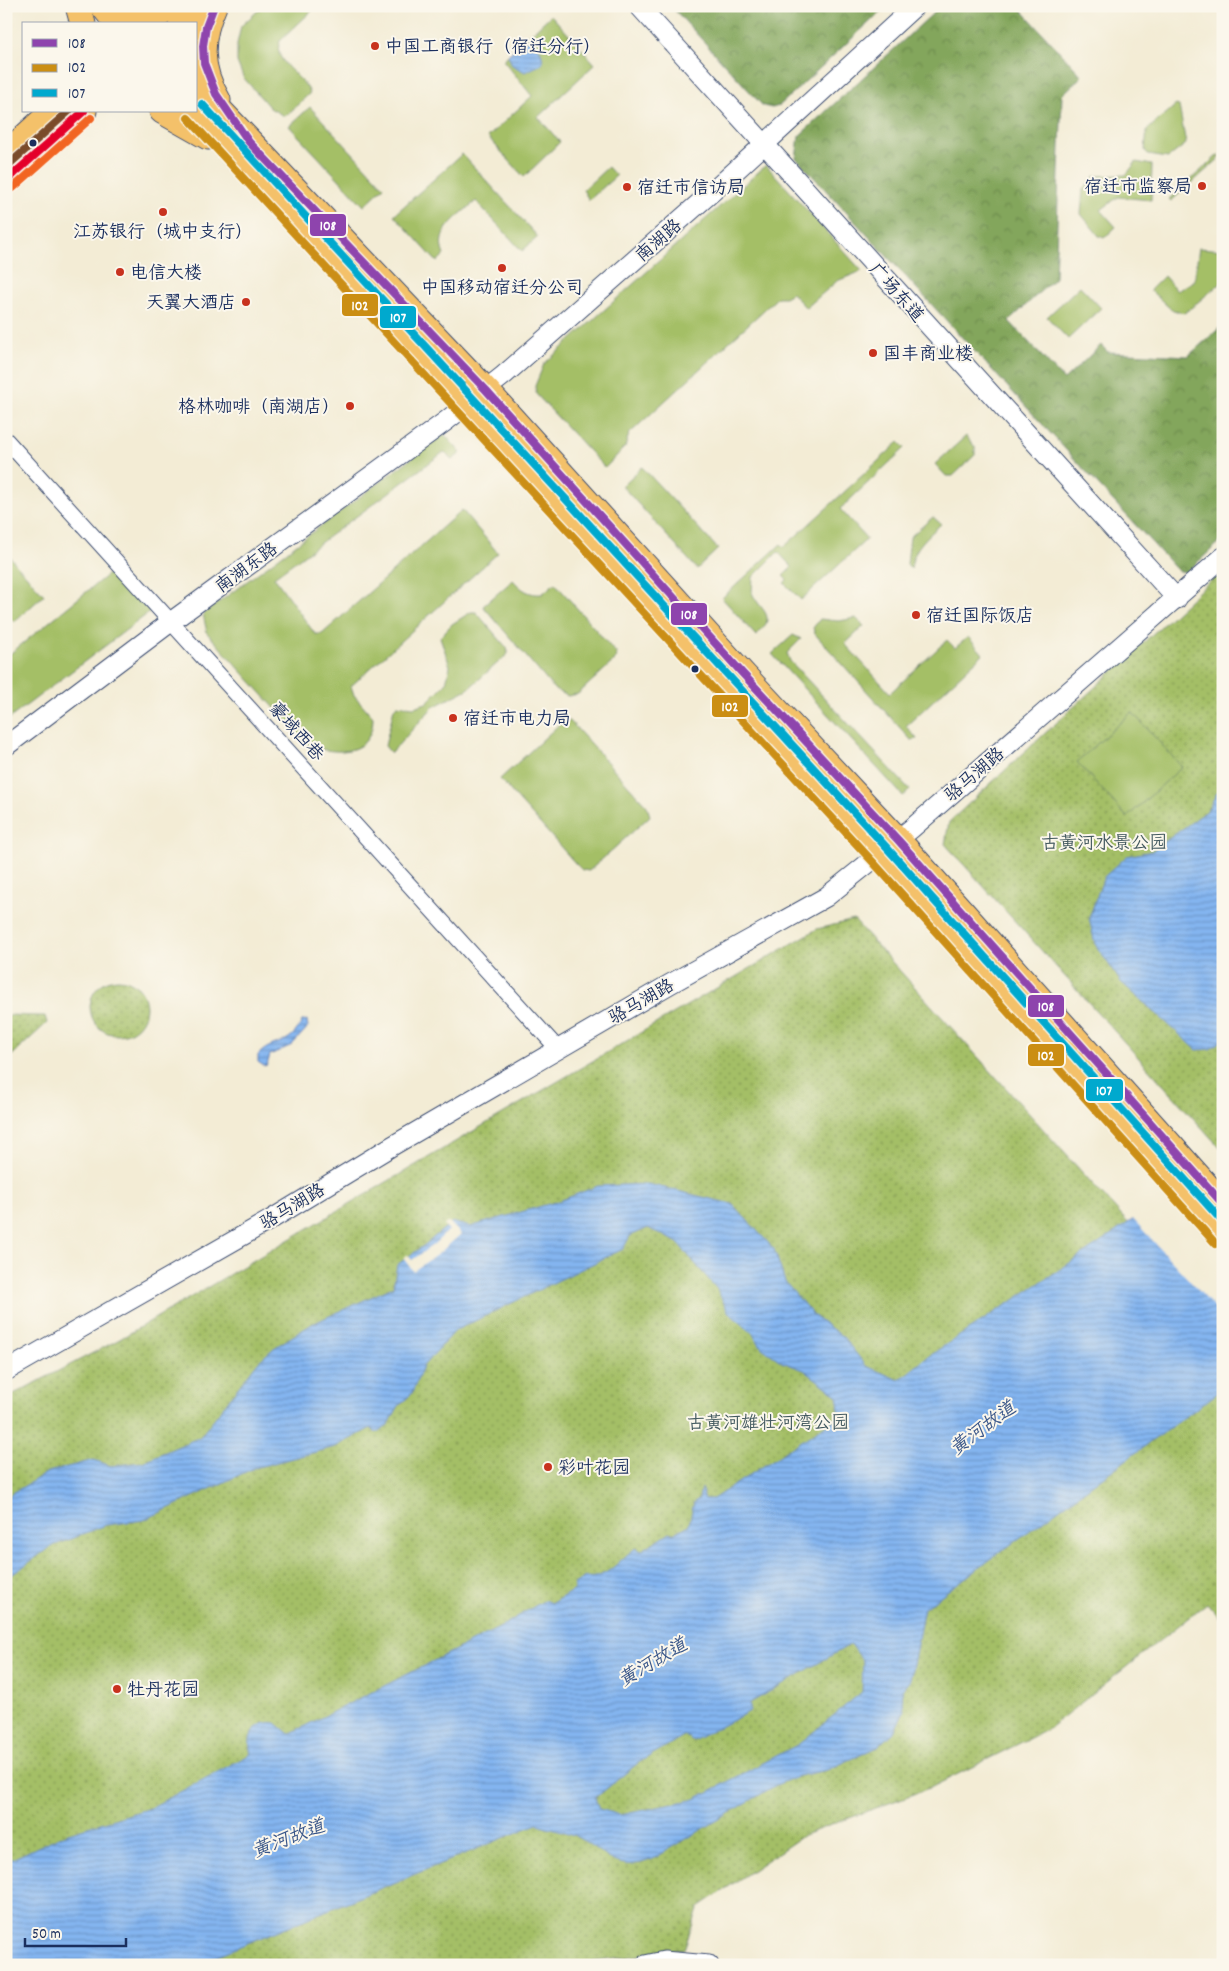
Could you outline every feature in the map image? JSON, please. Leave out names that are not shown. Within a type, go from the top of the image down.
[{"type":"main road","points":[[78,6],[83,22]]},
{"type":"main road","points":[[103,6],[115,22]]},
{"type":"main road","points":[[130,6],[142,22]]},
{"type":"main road","points":[[151,22],[169,6]]},
{"type":"main road","points":[[182,22],[200,6]]},
{"type":"main road","points":[[214,6],[202,42],[202,58],[206,75],[242,148]]},
{"type":"main road","points":[[198,88],[242,148],[466,406],[889,848]]},
{"type":"main road","points":[[6,181],[18,152],[44,112]]},
{"type":"main road","points":[[18,152],[52,112]]},
{"type":"main road","points":[[18,152],[82,112]]},
{"type":"main road","points":[[18,152],[99,112]]},
{"type":"main road","points":[[164,112],[242,148]]},
{"type":"main road","points":[[196,112],[242,148],[486,390],[743,674],[889,848],[1161,1152],[1223,1237]]},
{"type":"main road","points":[[1161,1152],[1223,1204]]},
{"type":"street","name":"广场东道","points":[[638,6],[1177,599]]},
{"type":"street","name":"南湖路","points":[[486,390],[764,145],[915,6]]},
{"type":"street","name":"南湖东路","points":[[6,746],[172,621],[486,390]]},
{"type":"street","name":"豪域西巷","points":[[6,440],[558,1049]]},
{"type":"street","name":"骆马湖路","points":[[6,1371],[270,1220],[558,1049],[826,897],[889,848],[1223,558]]},
{"type":"street","points":[[645,1965],[664,1961],[709,1965]]},
{"type":"green space","points":[[263,6],[317,6],[280,41],[278,49],[280,56],[310,93],[284,116],[270,108],[243,77],[237,62],[237,44],[241,26]]},
{"type":"green space","points":[[671,6],[887,6],[779,106],[772,108],[763,106]]},
{"type":"green space","points":[[941,6],[1018,6],[1082,76],[1062,95],[1055,278],[1009,321],[1064,380],[1101,345],[1108,352],[1188,356],[1223,325],[1223,539],[1187,572],[1178,571],[796,158],[799,136]]},
{"type":"green space","points":[[551,15],[595,64],[538,117],[560,142],[524,177],[488,137],[532,96],[503,60]]},
{"type":"green space","points":[[1176,105],[1179,106],[1186,144],[1168,158],[1148,155],[1145,150],[1147,130]]},
{"type":"green space","points":[[310,107],[384,187],[364,206],[289,126]]},
{"type":"green space","points":[[462,154],[538,237],[522,251],[476,201],[456,218],[445,231],[442,239],[444,255],[437,262],[394,215]]},
{"type":"green space","points":[[1218,155],[1220,158],[1171,201],[1169,199]]},
{"type":"green space","points":[[1136,162],[1152,165],[1151,200],[1118,197],[1101,210],[1116,227],[1104,238],[1099,236],[1081,214],[1083,189],[1095,176],[1126,175]]},
{"type":"green space","points":[[766,165],[862,271],[837,281],[806,308],[792,293],[785,297],[778,297],[629,434],[625,447],[605,468],[536,394],[535,386],[544,364]]},
{"type":"green space","points":[[608,167],[616,176],[589,200],[583,190]]},
{"type":"green space","points":[[1199,248],[1223,250],[1223,281],[1185,313],[1173,311],[1150,290],[1164,276],[1177,291],[1194,281]]},
{"type":"green space","points":[[1080,286],[1101,308],[1068,339],[1047,317]]},
{"type":"green space","points":[[444,434],[461,453],[452,460],[444,452],[274,577],[315,634],[322,634],[462,510],[498,553],[351,686],[354,695],[373,717],[367,739],[360,746],[352,750],[331,751],[309,746],[207,633],[203,614]]},
{"type":"green space","points":[[966,436],[975,447],[975,455],[953,476],[946,476],[935,464]]},
{"type":"green space","points":[[899,442],[905,448],[840,509],[867,539],[801,600],[784,583],[787,580],[783,576],[792,567],[778,552],[753,577],[752,593],[767,618],[763,629],[756,636],[722,598],[781,544],[784,547]]},
{"type":"green space","points":[[642,467],[718,549],[697,569],[622,486]]},
{"type":"green space","points":[[933,517],[941,524],[917,549],[911,569],[907,564],[910,537]]},
{"type":"green space","points":[[6,553],[44,595],[14,622],[6,614]]},
{"type":"green space","name":"古黄河水景公园","points":[[1223,569],[1223,1151],[945,844],[949,822]]},
{"type":"green space","points":[[112,571],[150,612],[6,721],[6,657]]},
{"type":"green space","points":[[513,580],[520,587],[533,594],[542,594],[555,583],[616,653],[617,658],[578,694],[568,696],[555,690],[483,606]]},
{"type":"green space","points":[[471,612],[476,612],[507,648],[508,654],[468,689],[433,707],[391,753],[385,746],[394,708],[397,705],[414,707],[426,703],[446,683],[450,666],[440,637],[452,624]]},
{"type":"green space","points":[[856,618],[864,626],[845,644],[890,693],[947,640],[955,648],[968,637],[983,654],[906,726],[917,739],[911,740],[815,634],[813,628],[820,619],[839,621]]},
{"type":"green space","points":[[793,635],[801,639],[787,653],[790,661],[910,790],[903,796],[772,654]]},
{"type":"green space","points":[[1132,712],[1182,767],[1127,817],[1077,762]]},
{"type":"green space","points":[[564,720],[570,721],[647,806],[650,816],[589,871],[582,870],[576,864],[500,779]]},
{"type":"green space","name":"古黄河雄壮河湾公园","points":[[854,920],[1223,1328],[1223,1621],[1207,1603],[1048,1729],[932,1787],[804,1835],[699,1907],[684,1949],[572,1965],[6,1965],[6,1398],[118,1340],[817,929]]},
{"type":"green space","points":[[118,979],[129,981],[138,987],[144,996],[146,1007],[144,1018],[138,1027],[129,1033],[118,1035],[107,1033],[98,1027],[92,1018],[90,1007],[92,996],[98,987],[107,981]]},
{"type":"green space","points":[[6,1015],[45,1016],[47,1023],[6,1061]]},
{"type":"water","points":[[529,40],[536,44],[540,50],[542,64],[525,72],[512,65],[508,55],[522,42]]},
{"type":"water","points":[[1223,790],[1223,1040],[1210,1049],[1197,1050],[1121,982],[1095,944],[1089,918],[1104,877],[1127,856],[1152,851],[1207,811],[1217,793]]},
{"type":"water","points":[[307,1020],[308,1027],[292,1045],[270,1055],[267,1065],[264,1066],[258,1062],[258,1055],[270,1046],[287,1039],[297,1030],[302,1021]]},
{"type":"water","name":"黄河故道","points":[[1223,1155],[1223,1389],[924,1608],[910,1680],[902,1690],[904,1711],[894,1732],[878,1747],[827,1770],[798,1776],[776,1785],[653,1859],[640,1863],[629,1864],[613,1860],[574,1836],[537,1824],[194,1965],[6,1965],[6,1862],[65,1834],[150,1808],[251,1754],[251,1735],[263,1724],[276,1723],[289,1734],[499,1628],[545,1600],[552,1603],[574,1590],[574,1584],[585,1577],[600,1576],[613,1568],[636,1548],[641,1551],[670,1532],[673,1534],[689,1525],[694,1502],[699,1499],[701,1488],[705,1499],[713,1499],[840,1416],[837,1395],[804,1370],[782,1362],[762,1348],[752,1332],[729,1313],[717,1289],[677,1242],[648,1228],[630,1236],[623,1249],[456,1330],[423,1366],[412,1393],[398,1407],[389,1424],[376,1433],[371,1428],[335,1447],[254,1468],[144,1520],[106,1525],[50,1547],[9,1577],[6,1586],[6,1497],[48,1472],[94,1460],[111,1466],[142,1462],[200,1437],[258,1362],[274,1348],[312,1324],[393,1287],[397,1265],[452,1222],[470,1227],[559,1201],[598,1186],[648,1184],[732,1204],[774,1249],[785,1282],[813,1315],[843,1337],[866,1366],[899,1380],[929,1356],[1100,1243]],"holes":[[[851,1644],[863,1661],[862,1692],[799,1744],[695,1799],[621,1815],[599,1809],[595,1798],[638,1763],[685,1735],[693,1741],[750,1711],[750,1703]]]},
{"type":"pier","points":[[1223,1153],[1223,1317],[1132,1218]]},
{"type":"pier","points":[[449,1222],[461,1234],[438,1254],[413,1271],[403,1258],[407,1254],[412,1260],[433,1245],[449,1230],[444,1225]]},
{"type":"transit line","name":"108","points":[[214,6],[206,27],[203,46],[204,63],[216,94],[249,142],[486,390],[743,674],[898,840],[1223,1204]]},
{"type":"transit line","name":"107","points":[[202,104],[887,848],[1223,1222]]},
{"type":"transit line","points":[[6,167],[68,112]]},
{"type":"transit line","points":[[6,181],[83,112]]},
{"type":"transit line","points":[[13,188],[91,118]]},
{"type":"transit line","name":"102","points":[[188,118],[873,862],[1216,1244]]},
{"type":"place","name":"中国工商银行（宿迁分行）","points":[[375,46]]},
{"type":"place","name":"宿迁市监察局","points":[[1202,186]]},
{"type":"place","name":"宿迁市信访局","points":[[627,187]]},
{"type":"place","name":"江苏银行（城中支行）","points":[[163,212]]},
{"type":"place","name":"中国移动宿迁分公司","points":[[502,268]]},
{"type":"place","name":"电信大楼","points":[[120,272]]},
{"type":"place","name":"天翼大酒店","points":[[246,302]]},
{"type":"place","name":"国丰商业楼","points":[[873,353]]},
{"type":"place","name":"格林咖啡（南湖店）","points":[[350,406]]},
{"type":"place","name":"宿迁国际饭店","points":[[916,615]]},
{"type":"place","name":"宿迁市电力局","points":[[453,718]]},
{"type":"place","name":"彩叶花园","points":[[548,1467]]},
{"type":"place","name":"牡丹花园","points":[[117,1689]]}]
